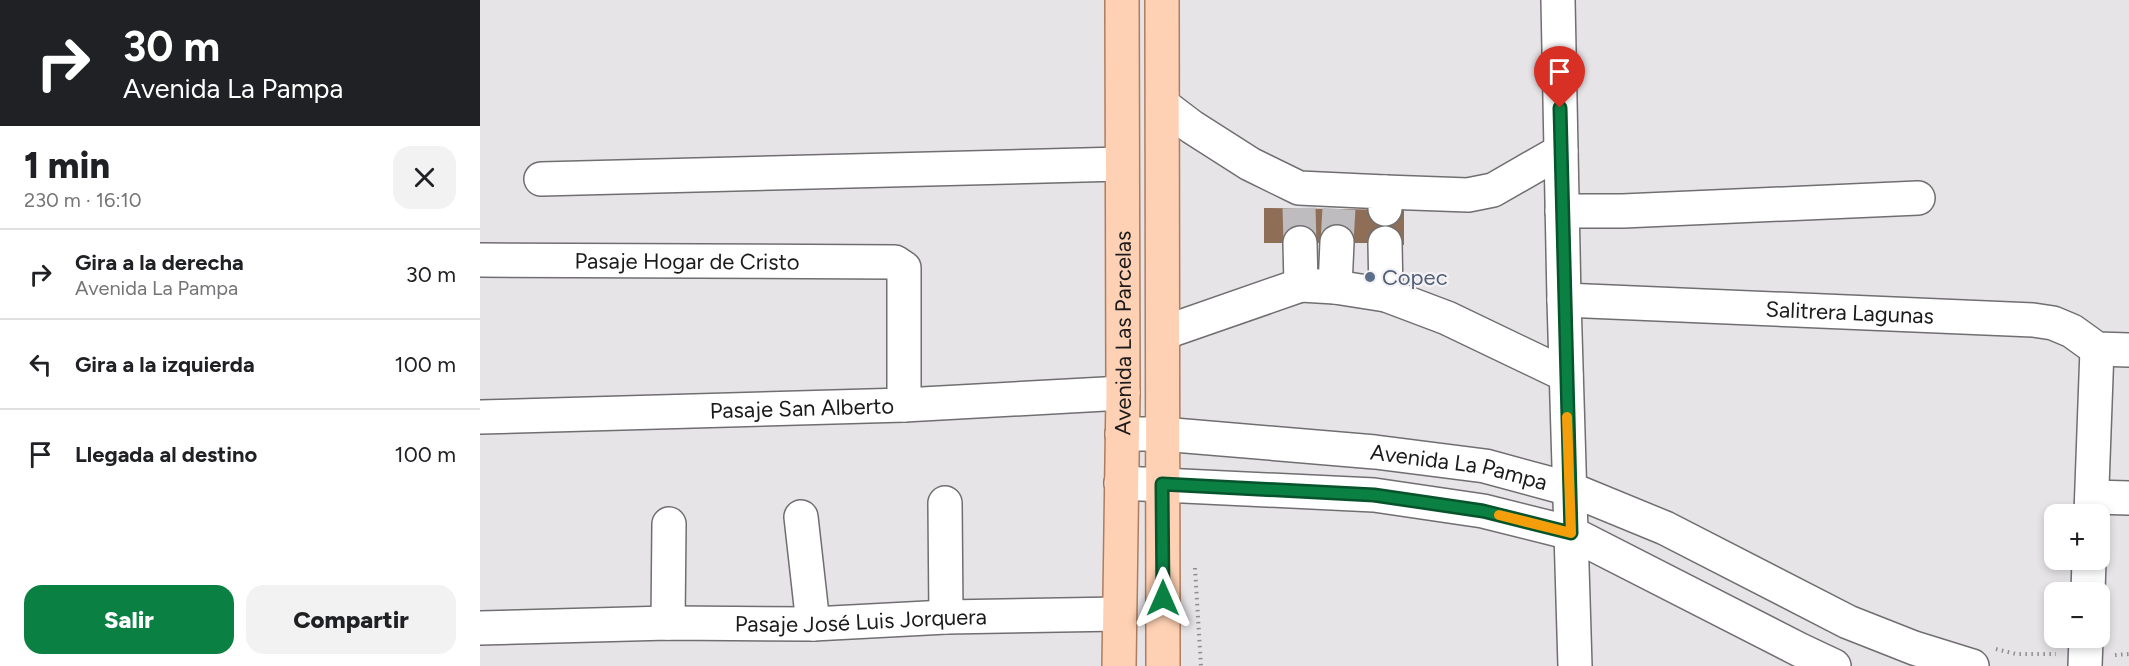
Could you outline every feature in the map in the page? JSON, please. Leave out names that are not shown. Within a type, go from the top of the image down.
[{"type":"main road","name":"Avenida Las Parcelas","points":[[1119,666],[1123,393],[1122,0]]},
{"type":"main road","name":"Avenida Las Parcelas","points":[[1162,0],[1163,666]]},
{"type":"street","points":[[1558,0],[1575,666]]},
{"type":"street","points":[[1163,105],[1299,198],[1385,201],[1467,195],[1493,190],[1561,151]]},
{"type":"street","points":[[541,179],[1121,164]]},
{"type":"street","points":[[1562,212],[1917,198]]},
{"type":"street","points":[[1335,287],[1337,242]]},
{"type":"street","points":[[1300,243],[1301,285]]},
{"type":"street","points":[[1385,243],[1386,295]]},
{"type":"street","name":"Pasaje Hogar de Cristo","points":[[480,260],[895,262],[904,268],[904,405]]},
{"type":"street","points":[[1163,333],[1301,285],[1335,287],[1386,295],[1447,318],[1566,375]]},
{"type":"street","name":"Salitrera Lagunas","points":[[1564,300],[2033,320],[2053,323],[2072,332],[2097,350]]},
{"type":"street","points":[[2092,504],[2097,350],[2129,350]]},
{"type":"street","name":"Pasaje San Alberto","points":[[480,417],[904,405],[1123,393]]},
{"type":"street","name":"Avenida La Pampa","points":[[1122,434],[1162,434],[1375,452],[1474,465],[1569,489],[1665,528],[1848,622],[1914,648],[1972,666]]},
{"type":"street","name":"Avenida La Pampa","points":[[1121,483],[1374,495],[1483,511],[1571,533],[1834,666]]},
{"type":"street","points":[[2101,504],[2129,498]]},
{"type":"street","points":[[945,503],[946,617]]},
{"type":"street","points":[[801,517],[813,624]]},
{"type":"street","points":[[668,623],[669,524]]},
{"type":"street","name":"Pasaje José Luis Jorquera","points":[[480,628],[668,623],[813,624],[946,617],[1119,614]]},
{"type":"street","points":[[2085,666],[2086,648]]},
{"type":"building","points":[[1264,208],[1404,210],[1404,245],[1264,243]]},
{"type":"tunnel","points":[[1299,208],[1300,243]]},
{"type":"tunnel","points":[[1337,242],[1339,208]]},
{"type":"slow traffic","points":[[1499,515],[1571,533],[1567,417]]},
{"type":"place","name":"Copec","points":[[1370,277]]},
{"type":"route","points":[[1163,598],[1162,484],[1374,495],[1483,511],[1571,533],[1560,108]]}]
